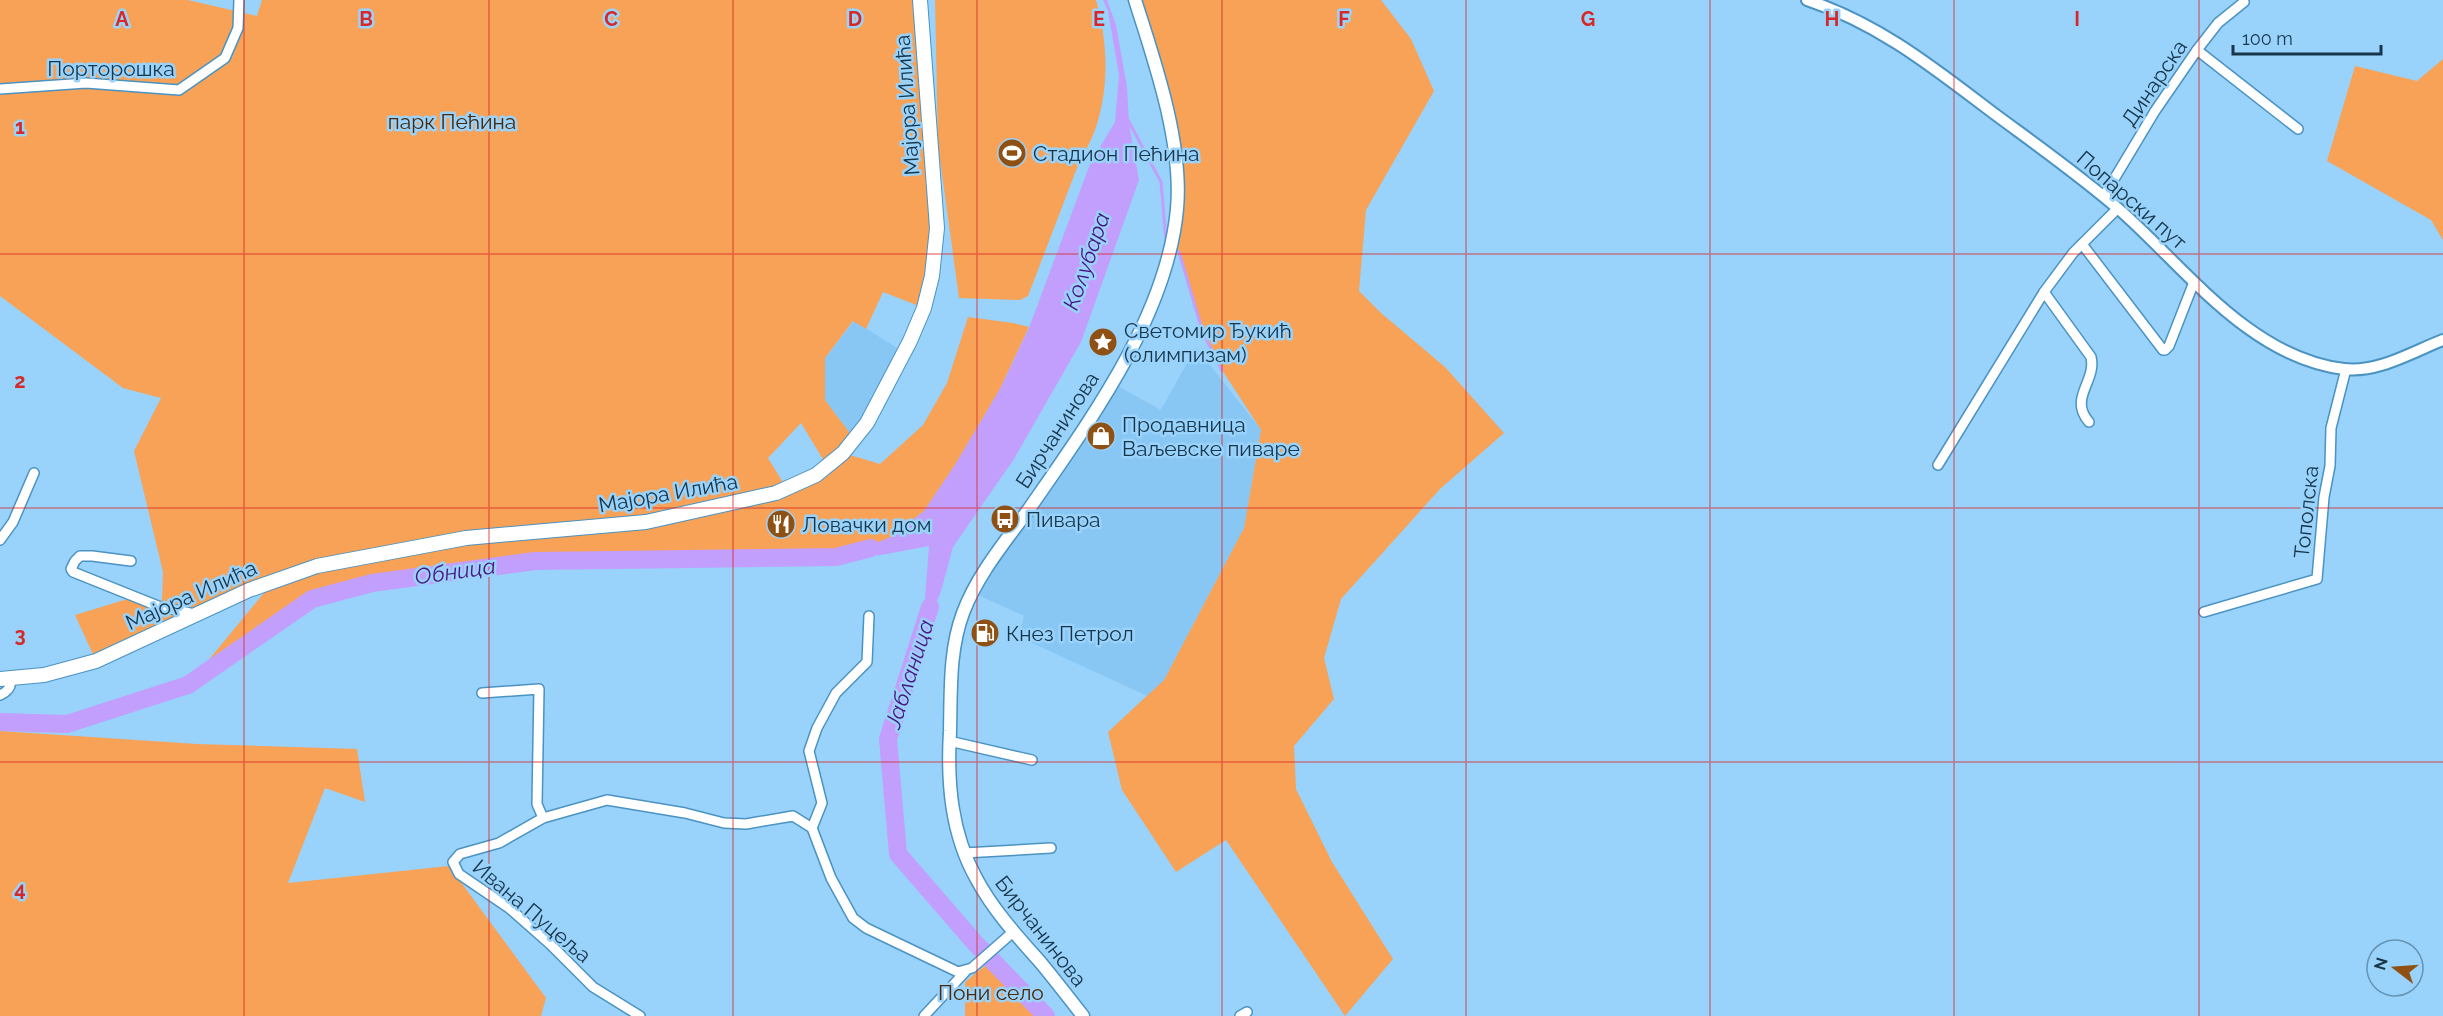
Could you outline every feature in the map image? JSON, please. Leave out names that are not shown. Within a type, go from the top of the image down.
[{"type":"main road","name":"Мајора Илића","points":[[5,679],[44,675],[96,661],[249,590],[339,561],[476,536],[646,522],[766,496],[798,485],[816,475],[843,453],[867,423],[904,353],[924,308],[935,262],[937,228],[920,0]]},
{"type":"main road","name":"Бирчанинова","points":[[1083,1016],[986,897],[964,853],[955,823],[950,788],[949,741],[954,651],[966,604],[979,580],[1112,382],[1147,314],[1170,249],[1177,207],[1174,145],[1160,82],[1135,0]]},
{"type":"street","name":"Порторошка","points":[[0,89],[86,83],[179,90],[225,58],[238,28],[239,0]]},
{"type":"street","name":"Попарски пут","points":[[1807,0],[1851,16],[1893,39],[2104,196],[2230,314],[2266,339],[2301,356],[2346,369],[2361,369],[2382,364],[2443,340]]},
{"type":"street","name":"Динарска","points":[[2104,196],[2149,120],[2197,50],[2218,23],[2244,2],[2243,0]]},
{"type":"street","points":[[2197,50],[2298,129]]},
{"type":"street","points":[[1938,465],[2044,292],[2082,244],[2118,208]]},
{"type":"street","points":[[2082,244],[2163,350],[2167,349],[2194,282]]},
{"type":"street","points":[[2044,292],[2091,357],[2091,367],[2081,402],[2081,411],[2089,422]]},
{"type":"street","name":"Тополска","points":[[2204,612],[2317,579],[2324,497],[2330,466],[2331,428],[2346,369]]},
{"type":"street","points":[[0,540],[13,522],[34,473]]},
{"type":"street","points":[[131,561],[86,556],[75,561],[71,569],[73,572],[158,606],[190,613],[194,616]]},
{"type":"street","points":[[869,616],[867,662],[836,693],[809,751],[822,803],[812,828],[831,878],[853,918],[866,928],[953,971],[968,970]]},
{"type":"street","points":[[0,695],[8,691],[11,683],[5,679]]},
{"type":"street","points":[[482,693],[539,689],[537,804],[543,818]]},
{"type":"street","points":[[949,741],[1032,760]]},
{"type":"street","name":"Ивана Пуцеља","points":[[640,1016],[593,987],[550,944],[509,908],[459,874],[453,862],[460,854],[499,843],[543,818],[607,800],[685,813],[724,823],[746,824],[793,816],[812,828]]},
{"type":"street","points":[[964,853],[1051,848]]},
{"type":"street","points":[[924,1016],[968,970],[1013,932]]},
{"type":"shaded area","points":[[854,321],[905,353],[855,440],[825,400],[825,358]]},
{"type":"shaded area","points":[[1196,347],[1261,430],[1244,528],[1164,680],[1152,698],[1019,637],[1024,616],[976,594],[1082,444],[1116,385],[1161,410]]},
{"type":"green space","name":"парк Пећина","points":[[0,0],[188,0],[257,16],[262,0],[919,0],[937,251],[924,308],[883,292],[866,329],[853,321],[825,358],[825,400],[855,440],[843,453],[880,464],[923,425],[947,383],[968,317],[1029,327],[1000,389],[955,465],[924,511],[891,537],[840,558],[535,561],[372,583],[312,599],[188,685],[273,582],[96,661],[75,615],[134,597],[162,601],[163,572],[134,451],[161,398],[123,388],[0,296]],"holes":[[[801,423],[827,466],[787,489],[768,458]]]},
{"type":"green space","name":"Стадион Пећина","points":[[935,0],[1096,0],[1104,40],[1105,61],[1105,82],[1097,123],[1080,160],[1028,296],[1020,300],[959,298],[938,145]]},
{"type":"green space","points":[[1135,0],[1381,0],[1411,39],[1434,91],[1366,210],[1359,291],[1381,313],[1445,367],[1504,433],[1440,489],[1341,599],[1324,658],[1334,699],[1294,746],[1296,789],[1332,862],[1393,959],[1345,1016],[1226,840],[1176,872],[1122,790],[1108,732],[1164,680],[1244,528],[1261,430],[1222,370],[1203,333],[1179,252],[1170,249],[1176,164]]},
{"type":"green space","points":[[2443,59],[2443,240],[2431,220],[2327,161],[2355,66],[2417,81]]},
{"type":"green space","points":[[0,731],[197,744],[357,749],[365,802],[325,788],[288,883],[449,866],[546,998],[541,1016],[0,1016]]},
{"type":"green space","name":"Пони село","points":[[992,960],[1046,1016],[965,1016],[965,982]]},
{"type":"water","name":"Колубара","points":[[1103,0],[1107,0],[1116,25],[1139,180],[1081,342],[1014,459],[953,547],[941,591],[922,638],[929,546],[881,555],[840,558],[891,537],[924,511],[955,465],[1000,389],[1029,328],[1090,164],[1115,122],[1119,75],[1108,11]]},
{"type":"waterway","points":[[1128,120],[1161,182],[1166,241]]},
{"type":"waterway","points":[[1174,251],[1179,252],[1203,333],[1222,370]]},
{"type":"waterway","name":"Обница","points":[[0,722],[67,724],[188,685],[312,599],[372,583],[535,561],[836,557],[871,548]]},
{"type":"waterway","name":"Јабланица","points":[[930,607],[888,739],[898,854],[975,943],[1046,1016]]},
{"type":"place","name":"Стадион Пећина","points":[[1012,153]]},
{"type":"place","name":"Светомир Ђукић (олимпизам)","points":[[1103,342]]},
{"type":"place","name":"Продавница Ваљевске пиваре","points":[[1101,436]]},
{"type":"place","name":"Пивара","points":[[1005,519]]},
{"type":"place","name":"Ловачки дом","points":[[781,524]]},
{"type":"place","name":"Кнез Петрол","points":[[985,633]]}]
